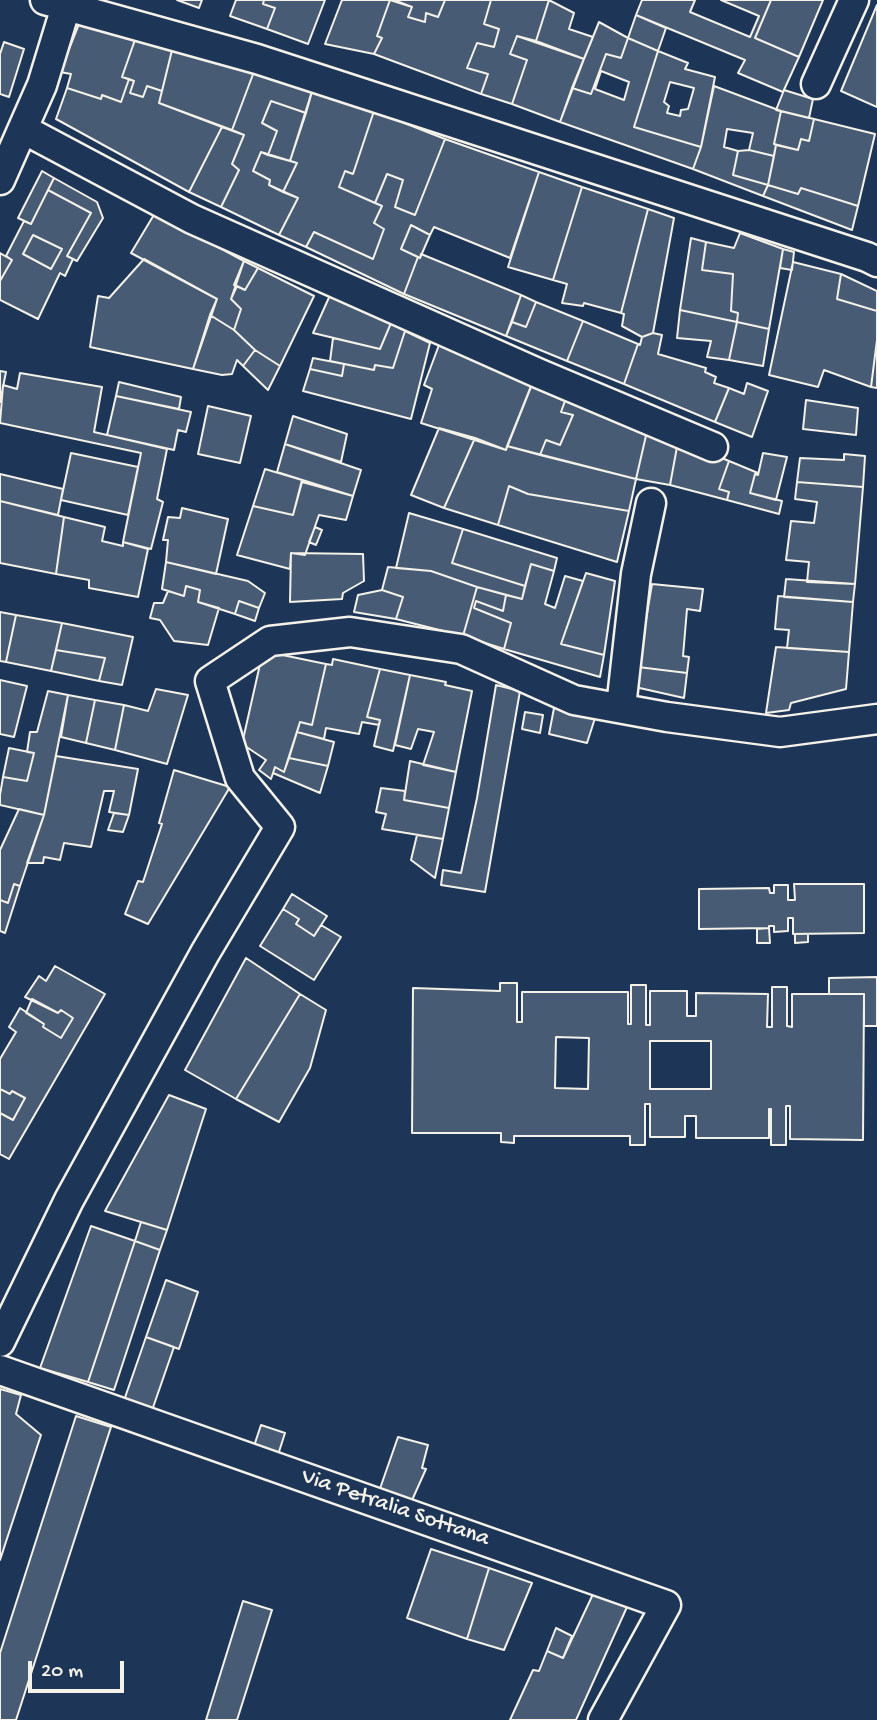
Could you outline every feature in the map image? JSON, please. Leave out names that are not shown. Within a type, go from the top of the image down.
[{"type":"street","points":[[816,84],[853,0]]},
{"type":"street","points":[[0,180],[42,85],[60,2],[257,59],[877,262]]},
{"type":"street","points":[[23,129],[192,219],[515,364],[713,447]]},
{"type":"street","points":[[621,707],[636,574],[651,503]]},
{"type":"street","points":[[2,1334],[75,1189],[205,953],[280,827],[240,778],[210,681],[271,641],[351,632],[461,649],[574,700],[667,717],[780,732],[877,719]]},
{"type":"street","name":"Via Petralia Sottana","points":[[0,1370],[666,1605],[603,1720]]},
{"type":"building","points":[[177,0],[202,0],[199,8]]},
{"type":"building","points":[[236,0],[264,0],[263,4],[275,8],[267,29],[230,16]]},
{"type":"building","points":[[264,0],[325,0],[308,44],[267,29],[275,8],[263,4]]},
{"type":"building","points":[[342,0],[390,0],[377,36],[382,38],[374,54],[325,44]]},
{"type":"building","points":[[390,0],[412,7],[408,17],[425,22],[426,13],[438,17],[445,0],[491,0],[484,24],[499,29],[494,47],[477,43],[467,68],[488,74],[481,94],[374,54],[382,38],[377,36]]},
{"type":"building","points":[[394,0],[445,0],[438,17],[426,13],[425,22],[408,17],[412,7]]},
{"type":"building","points":[[491,0],[549,0],[536,41],[517,36],[510,54],[527,60],[512,104],[481,94],[488,74],[467,68],[477,43],[494,47],[499,29],[484,24]]},
{"type":"building","points":[[549,0],[574,13],[569,29],[593,37],[584,59],[536,41]]},
{"type":"building","points":[[642,0],[695,0],[690,12],[750,37],[759,16],[721,0],[771,0],[755,38],[799,57],[783,92],[738,73],[745,60],[636,15]]},
{"type":"building","points":[[771,0],[823,0],[799,57],[755,38]]},
{"type":"building","points":[[877,5],[877,107],[841,91]]},
{"type":"building","points":[[636,15],[666,28],[658,51],[628,38]]},
{"type":"building","points":[[81,19],[137,34],[122,77],[129,79],[121,102],[102,95],[101,99],[67,88],[71,74],[60,72]]},
{"type":"building","points":[[599,22],[628,38],[621,58],[606,54],[591,94],[572,88]]},
{"type":"building","points":[[138,31],[174,42],[162,91],[147,86],[143,97],[130,93],[134,81],[122,77]]},
{"type":"building","points":[[517,36],[584,59],[560,122],[512,104],[527,60],[510,54]]},
{"type":"building","points":[[628,38],[658,51],[634,127],[701,147],[693,169],[560,122],[572,88],[591,94],[606,54],[621,58]],"holes":[[[601,71],[629,82],[624,100],[595,89]]]},
{"type":"building","points":[[4,42],[24,49],[9,97],[0,94],[0,54]]},
{"type":"building","points":[[174,42],[255,69],[232,130],[159,103]]},
{"type":"building","points":[[658,51],[688,63],[685,69],[715,77],[701,147],[634,127]],"holes":[[[670,82],[694,88],[688,109],[681,110],[680,116],[667,113],[669,106],[664,102]]]},
{"type":"building","points":[[255,69],[313,88],[306,113],[271,101],[262,123],[277,131],[268,155],[261,152],[253,171],[270,180],[269,185],[298,198],[279,235],[221,207],[239,170],[232,164],[244,135],[232,130]]},
{"type":"building","points":[[129,79],[134,81],[130,93],[143,97],[147,86],[162,91],[159,103],[222,127],[189,192],[56,119],[67,88],[101,99],[102,95],[121,102]]},
{"type":"building","points":[[714,86],[781,111],[774,156],[749,150],[753,133],[727,129],[724,147],[738,151],[733,175],[768,185],[763,196],[693,169],[701,147]]},
{"type":"building","points":[[313,88],[374,111],[353,174],[345,171],[339,187],[382,206],[374,223],[384,229],[373,259],[314,232],[306,247],[279,235],[298,198],[283,192],[297,163],[290,161]]},
{"type":"building","points":[[784,90],[813,99],[809,118],[776,110]]},
{"type":"building","points":[[271,101],[306,113],[290,161],[268,155],[277,131],[262,123]]},
{"type":"building","points":[[374,111],[445,139],[415,215],[395,207],[403,180],[387,174],[375,203],[339,187],[345,171],[353,174]]},
{"type":"building","points":[[781,111],[814,119],[809,141],[801,139],[798,150],[774,144]]},
{"type":"building","points":[[814,119],[875,134],[858,206],[801,188],[798,194],[768,185],[776,145],[798,150],[801,139],[809,141]]},
{"type":"building","points":[[222,127],[244,135],[232,164],[239,170],[221,207],[189,192]]},
{"type":"building","points":[[445,139],[539,172],[510,258],[434,227],[430,235],[411,225],[401,249],[418,257],[404,294],[306,247],[314,232],[373,259],[384,229],[374,223],[382,206],[375,203],[387,174],[403,180],[395,207],[415,215]]},
{"type":"building","points":[[749,150],[774,156],[768,185],[733,175],[738,151]]},
{"type":"building","points":[[261,152],[297,163],[283,192],[269,185],[270,180],[253,171]]},
{"type":"building","points":[[42,171],[54,178],[31,224],[18,218]]},
{"type":"building","points":[[539,172],[582,187],[553,280],[508,267]]},
{"type":"building","points":[[54,178],[97,202],[103,218],[77,261],[67,256],[91,213],[48,190]]},
{"type":"building","points":[[768,185],[798,194],[801,188],[858,206],[852,230],[763,196]]},
{"type":"building","points":[[582,187],[648,209],[621,313],[584,303],[583,306],[562,303],[567,284],[553,280]]},
{"type":"building","points":[[48,190],[91,213],[67,256],[73,259],[65,276],[60,273],[38,319],[0,300],[0,281],[12,260],[6,256],[24,221],[31,224]],"holes":[[[33,235],[62,249],[51,269],[23,254]]]},
{"type":"building","points":[[648,209],[674,218],[653,333],[642,337],[622,326],[624,314],[621,313]]},
{"type":"building","points":[[155,213],[244,261],[231,299],[241,309],[234,330],[210,315],[217,299],[131,253]]},
{"type":"building","points":[[411,225],[430,235],[420,258],[401,249]]},
{"type":"building","points":[[740,233],[783,249],[769,329],[737,322],[738,313],[731,311],[733,274],[702,270],[706,242],[734,248]]},
{"type":"building","points":[[33,235],[62,249],[51,269],[23,254]]},
{"type":"building","points":[[691,238],[706,242],[702,270],[733,274],[731,311],[738,313],[737,322],[680,310]]},
{"type":"building","points":[[783,249],[794,252],[792,270],[780,268]]},
{"type":"building","points":[[0,253],[12,260],[0,281]]},
{"type":"building","points":[[421,254],[521,295],[506,336],[404,294]]},
{"type":"building","points":[[144,259],[217,299],[193,369],[90,347],[98,296],[109,298]]},
{"type":"building","points":[[244,261],[258,268],[245,290],[234,285]]},
{"type":"building","points":[[793,262],[841,274],[837,299],[877,311],[877,340],[871,387],[824,370],[818,387],[769,375]]},
{"type":"building","points":[[258,268],[314,296],[280,366],[255,350],[234,330],[241,309],[231,299],[237,286],[245,290]]},
{"type":"building","points":[[841,274],[877,291],[877,311],[837,299]]},
{"type":"building","points":[[331,293],[391,323],[380,349],[313,333]]},
{"type":"building","points":[[521,295],[536,302],[526,327],[512,322]]},
{"type":"building","points":[[536,302],[583,321],[567,361],[506,336],[512,322],[526,327]]},
{"type":"building","points":[[680,310],[737,322],[729,360],[707,357],[711,341],[677,338]]},
{"type":"building","points":[[210,315],[234,330],[255,350],[243,366],[237,360],[232,374],[222,375],[193,369]]},
{"type":"building","points":[[583,321],[638,344],[624,384],[567,361]]},
{"type":"building","points":[[737,322],[769,329],[763,366],[729,360]]},
{"type":"building","points":[[391,323],[405,331],[393,368],[375,365],[374,370],[330,361],[333,338],[380,349]]},
{"type":"building","points":[[405,331],[430,343],[411,419],[303,391],[310,369],[342,376],[344,364],[374,370],[375,365],[393,368]]},
{"type":"building","points":[[653,333],[662,335],[658,354],[706,368],[705,372],[716,377],[714,383],[729,388],[715,422],[624,384],[638,344],[640,345],[642,337]]},
{"type":"building","points":[[877,340],[877,388],[871,387]]},
{"type":"building","points":[[439,345],[533,382],[506,450],[421,423],[432,389],[424,385]]},
{"type":"building","points":[[255,350],[280,366],[268,390],[243,366]]},
{"type":"building","points":[[313,358],[344,364],[342,376],[310,369]]},
{"type":"building","points":[[0,371],[6,372],[0,402]]},
{"type":"building","points":[[20,373],[102,387],[94,432],[167,449],[157,499],[163,502],[151,549],[123,542],[141,453],[0,423],[3,385],[17,389]]},
{"type":"building","points":[[119,382],[181,397],[179,409],[116,396]]},
{"type":"building","points":[[533,382],[648,427],[636,479],[540,455],[546,440],[560,445],[573,415],[561,412],[565,401],[531,386]]},
{"type":"building","points":[[747,383],[768,391],[752,437],[715,422],[729,388],[744,394]]},
{"type":"building","points":[[531,386],[565,401],[561,412],[573,415],[560,445],[546,440],[540,455],[507,446]]},
{"type":"building","points":[[116,396],[191,412],[186,432],[178,430],[174,450],[107,435]]},
{"type":"building","points":[[806,400],[858,408],[856,435],[803,429]]},
{"type":"building","points":[[208,406],[251,416],[240,463],[198,454]]},
{"type":"building","points":[[293,416],[347,434],[341,462],[285,444]]},
{"type":"building","points":[[648,427],[698,448],[696,455],[677,447],[670,485],[636,479]]},
{"type":"building","points":[[439,428],[475,438],[444,508],[411,495]]},
{"type":"building","points":[[475,438],[506,450],[507,446],[636,479],[629,511],[528,494],[509,486],[498,525],[444,508]]},
{"type":"building","points":[[285,444],[361,470],[353,496],[277,472]]},
{"type":"building","points":[[677,447],[696,455],[698,448],[729,461],[719,489],[729,492],[727,500],[670,485]]},
{"type":"building","points":[[71,453],[138,467],[128,515],[61,500]]},
{"type":"building","points":[[763,453],[787,457],[776,500],[750,493]]},
{"type":"building","points":[[844,454],[865,456],[863,487],[797,482],[800,458],[844,460]]},
{"type":"building","points":[[729,461],[758,473],[755,474],[750,493],[782,501],[779,514],[727,500],[729,492],[719,489]]},
{"type":"building","points":[[265,469],[302,480],[293,515],[253,506]]},
{"type":"building","points":[[0,474],[63,489],[58,515],[0,501]]},
{"type":"building","points":[[302,482],[353,496],[346,520],[319,515],[305,555],[291,553],[290,569],[237,555],[253,506],[293,515]]},
{"type":"building","points":[[797,482],[863,487],[855,584],[807,582],[809,562],[786,560],[791,521],[814,523],[817,502],[795,499]]},
{"type":"building","points":[[509,486],[528,494],[629,511],[617,562],[498,525]]},
{"type":"building","points":[[0,501],[64,517],[56,574],[0,563]]},
{"type":"building","points":[[182,508],[228,519],[216,574],[166,562],[168,540],[163,540],[168,517],[180,518]]},
{"type":"building","points":[[409,513],[463,529],[452,563],[525,586],[522,599],[431,571],[396,568]]},
{"type":"building","points":[[64,517],[105,527],[102,541],[123,546],[123,542],[148,549],[138,597],[89,588],[89,580],[56,574]]},
{"type":"building","points":[[315,527],[322,530],[316,545],[309,542]]},
{"type":"building","points":[[463,529],[557,558],[554,571],[531,564],[525,586],[452,563]]},
{"type":"building","points":[[291,553],[363,554],[364,581],[343,593],[342,599],[290,602]]},
{"type":"building","points":[[166,562],[248,581],[265,593],[259,608],[239,601],[235,614],[198,602],[200,590],[186,586],[184,596],[162,589]]},
{"type":"building","points":[[531,564],[554,571],[545,604],[555,608],[565,576],[583,581],[561,644],[604,655],[600,677],[504,649],[511,623],[474,608],[476,601],[503,611],[506,595],[522,599]]},
{"type":"building","points":[[388,567],[431,571],[477,587],[463,636],[396,619],[403,597],[382,590]]},
{"type":"building","points":[[586,573],[615,581],[604,655],[561,644]]},
{"type":"building","points":[[786,579],[855,584],[853,602],[784,597]]},
{"type":"building","points":[[652,584],[703,589],[700,611],[687,609],[683,656],[689,657],[687,673],[638,667]]},
{"type":"building","points":[[186,586],[200,590],[198,602],[219,608],[208,645],[174,641],[160,620],[150,618],[154,603],[163,603],[168,591],[184,596]]},
{"type":"building","points":[[477,587],[506,595],[503,611],[476,601],[474,608],[511,623],[504,649],[463,636]]},
{"type":"building","points":[[382,590],[403,597],[396,619],[354,612],[358,595]]},
{"type":"building","points":[[778,596],[853,602],[849,652],[787,648],[789,630],[775,629]]},
{"type":"building","points":[[239,601],[259,608],[255,621],[235,614]]},
{"type":"building","points":[[0,612],[16,615],[6,662],[0,661]]},
{"type":"building","points":[[16,615],[62,623],[51,671],[6,662]]},
{"type":"building","points":[[62,623],[133,637],[122,685],[99,681],[105,658],[56,650]]},
{"type":"building","points":[[776,647],[849,652],[846,689],[791,703],[789,710],[766,713]]},
{"type":"building","points":[[56,650],[105,658],[99,681],[51,671]]},
{"type":"building","points":[[263,651],[326,664],[312,725],[300,722],[284,772],[275,767],[271,779],[259,770],[266,760],[242,744]]},
{"type":"building","points":[[333,659],[380,669],[367,717],[380,720],[379,725],[362,722],[359,734],[326,728],[324,739],[297,732],[300,722],[312,725],[326,664],[332,665]]},
{"type":"building","points":[[638,667],[687,673],[684,698],[635,687]]},
{"type":"building","points":[[380,669],[410,675],[393,751],[374,746],[380,720],[367,717]]},
{"type":"building","points":[[410,675],[446,682],[445,685],[472,691],[456,772],[423,765],[434,732],[418,729],[411,749],[395,745]]},
{"type":"building","points":[[0,680],[27,686],[14,737],[0,734]]},
{"type":"building","points":[[496,685],[520,691],[485,892],[441,885],[443,870],[461,873]]},
{"type":"building","points":[[156,689],[188,695],[167,764],[115,750],[124,705],[148,711]]},
{"type":"building","points":[[48,691],[68,695],[44,815],[0,805],[0,795],[3,777],[27,781],[34,753],[27,752],[30,732],[37,732]]},
{"type":"building","points":[[68,695],[95,700],[86,743],[61,737]]},
{"type":"building","points":[[95,700],[124,705],[115,750],[86,743]]},
{"type":"building","points":[[555,703],[596,715],[587,743],[549,734]]},
{"type":"building","points":[[525,712],[543,715],[540,733],[522,729]]},
{"type":"building","points":[[297,732],[334,742],[328,766],[289,758]]},
{"type":"building","points":[[9,748],[34,753],[27,781],[3,777]]},
{"type":"building","points":[[56,756],[138,769],[129,815],[109,812],[114,791],[104,791],[91,847],[64,843],[60,860],[44,857],[43,863],[27,863],[44,815]]},
{"type":"building","points":[[289,758],[328,766],[320,793],[273,773],[275,767],[284,772]]},
{"type":"building","points":[[410,761],[456,772],[449,808],[404,800]]},
{"type":"building","points":[[174,770],[230,787],[148,924],[125,914],[138,881],[143,882],[162,824],[159,823]]},
{"type":"building","points":[[381,788],[405,791],[404,800],[449,808],[443,839],[382,829],[386,814],[376,812]]},
{"type":"building","points":[[19,809],[44,815],[20,886],[14,884],[8,903],[0,900],[0,850]]},
{"type":"building","points":[[114,813],[129,815],[123,832],[108,830]]},
{"type":"building","points":[[417,835],[443,839],[435,878],[411,860]]},
{"type":"building","points":[[14,884],[20,886],[5,933],[0,931],[0,900],[8,903]]},
{"type":"building","points":[[794,884],[864,884],[864,933],[793,934],[793,918],[788,918],[788,931],[774,932],[774,926],[699,929],[699,889],[769,888],[770,893],[774,893],[774,885],[788,885],[788,900],[795,900]]},
{"type":"building","points":[[292,894],[327,916],[314,936],[296,924],[299,919],[283,909]]},
{"type":"building","points":[[283,909],[299,919],[296,924],[314,936],[321,925],[341,937],[314,980],[260,946]]},
{"type":"building","points":[[769,928],[770,943],[757,943],[757,929]]},
{"type":"building","points":[[795,934],[808,934],[808,942],[795,943]]},
{"type":"building","points":[[246,958],[300,994],[236,1099],[185,1070]]},
{"type":"building","points":[[55,966],[105,994],[9,1159],[0,1154],[0,1113],[13,1120],[25,1098],[12,1091],[10,1094],[0,1089],[0,1059],[16,1032],[9,1027],[20,1008],[61,1038],[73,1018],[61,1010],[58,1013],[25,997],[39,976],[46,981]]},
{"type":"building","points":[[877,977],[877,1026],[864,1026],[864,994],[829,994],[829,978]]},
{"type":"building","points":[[500,983],[517,983],[517,1022],[522,1022],[522,992],[628,992],[628,1024],[631,1024],[631,985],[646,985],[646,1025],[650,1025],[650,991],[687,991],[687,1016],[696,1016],[696,993],[768,994],[767,1027],[772,1027],[772,987],[787,987],[787,1026],[792,1027],[792,994],[864,994],[863,1140],[790,1139],[790,1106],[786,1106],[786,1145],[771,1145],[771,1109],[769,1138],[696,1138],[696,1116],[685,1116],[685,1137],[650,1137],[650,1104],[645,1104],[645,1145],[630,1145],[630,1136],[514,1136],[514,1143],[501,1142],[501,1133],[412,1133],[413,988],[500,991]],"holes":[[[556,1037],[589,1038],[588,1089],[555,1088]],[[650,1041],[711,1041],[711,1089],[650,1089]]]},
{"type":"building","points":[[300,994],[326,1010],[310,1068],[279,1122],[236,1099]]},
{"type":"building","points":[[32,999],[58,1013],[61,1010],[73,1018],[61,1038],[26,1013]]},
{"type":"building","points":[[0,1089],[10,1094],[12,1091],[25,1098],[13,1120],[0,1113]]},
{"type":"building","points":[[169,1095],[206,1109],[167,1230],[105,1211]]},
{"type":"building","points":[[141,1222],[167,1230],[160,1250],[135,1241]]},
{"type":"building","points":[[91,1226],[135,1241],[88,1382],[40,1368]]},
{"type":"building","points":[[135,1241],[160,1250],[114,1390],[88,1382]]},
{"type":"building","points":[[166,1280],[198,1292],[179,1349],[146,1337]]},
{"type":"building","points":[[146,1337],[174,1347],[149,1419],[121,1409]]},
{"type":"building","points":[[0,1389],[21,1395],[16,1414],[41,1435],[0,1560]]},
{"type":"building","points":[[76,1416],[111,1427],[16,1720],[0,1720],[0,1653]]},
{"type":"building","points":[[261,1425],[285,1433],[277,1458],[253,1449]]},
{"type":"building","points":[[398,1437],[428,1445],[422,1468],[426,1469],[413,1498],[402,1512],[376,1500]]},
{"type":"building","points":[[431,1549],[489,1568],[467,1639],[407,1618]]},
{"type":"building","points":[[489,1568],[532,1583],[504,1650],[467,1639]]},
{"type":"building","points":[[594,1592],[627,1607],[576,1720],[510,1720],[533,1670],[539,1671],[547,1651],[563,1658]]},
{"type":"building","points":[[243,1601],[272,1610],[237,1720],[206,1720]]},
{"type":"building","points":[[556,1628],[572,1636],[563,1658],[547,1651]]}]
